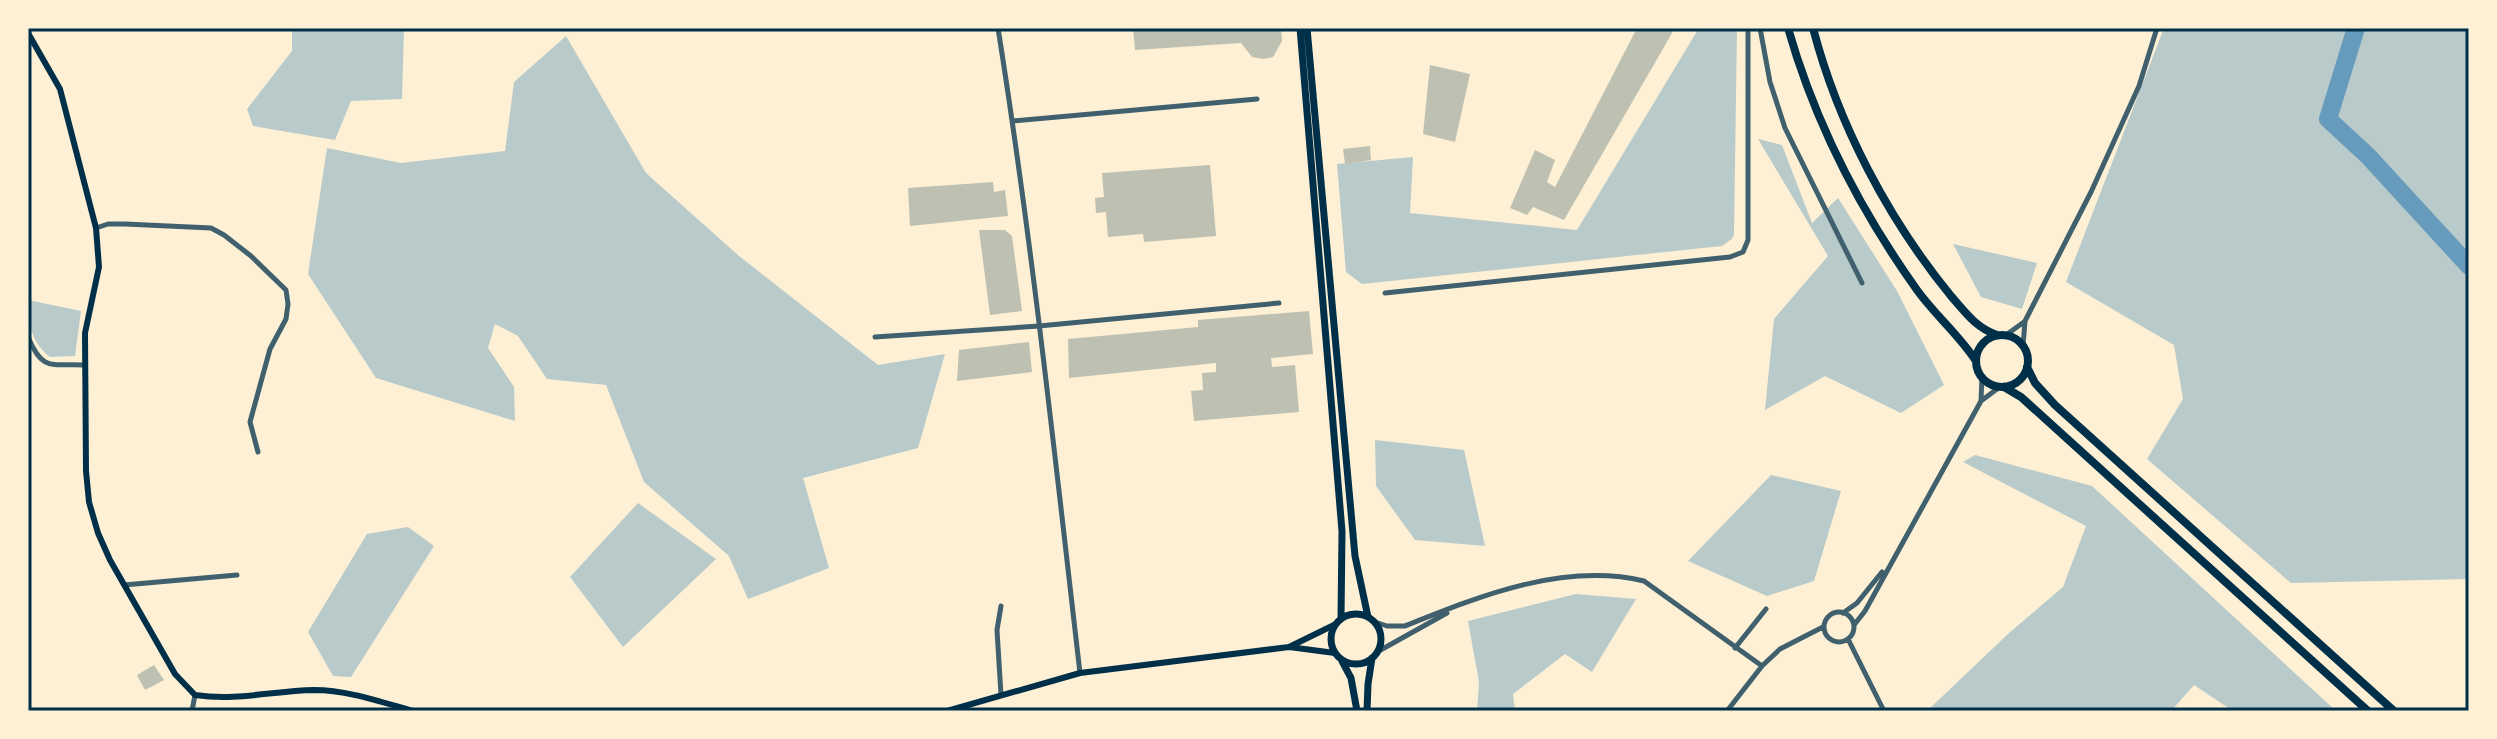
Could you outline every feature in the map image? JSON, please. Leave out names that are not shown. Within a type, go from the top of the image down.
[{"type":"highway","points":[[1788,28],[1808,91],[1861,206],[1925,301],[1976,361],[1982,377],[2021,397],[2368,711]]},
{"type":"highway","points":[[1813,28],[1836,97],[1870,173],[1937,278],[1974,323],[2023,346],[2027,352],[2027,367],[2035,383],[2055,405],[2394,711]]},
{"type":"highway","points":[[1976,361],[1984,341],[2002,335]]},
{"type":"highway","points":[[2002,386],[2018,381],[2027,367]]},
{"type":"main road","points":[[1300,28],[1342,531],[1338,622],[1330,637],[1351,678],[1357,711]]},
{"type":"main road","points":[[1307,28],[1355,556],[1371,619],[1381,636],[1369,670],[1367,711]]},
{"type":"main road","points":[[28,33],[60,89],[96,228],[99,267],[85,333],[86,471],[89,502],[98,533],[124,585],[175,674],[195,695],[239,698],[316,690],[347,694],[413,711]]},
{"type":"main road","points":[[1289,647],[1352,614],[1371,619]]},
{"type":"main road","points":[[947,711],[1080,673],[1289,647],[1338,656],[1357,664],[1375,655]]},
{"type":"street","points":[[998,28],[1013,121],[1080,673]]},
{"type":"street","points":[[1385,293],[1730,257],[1743,252],[1748,240],[1748,28]]},
{"type":"street","points":[[1760,28],[1770,82],[1785,128],[1862,283]]},
{"type":"street","points":[[2002,335],[2019,328],[2025,321],[2091,192],[2139,86],[2157,28]]},
{"type":"street","points":[[1013,121],[1257,99]]},
{"type":"street","points":[[96,228],[108,224],[211,228],[251,256],[286,290],[286,319],[270,349],[250,422],[258,452]]},
{"type":"street","points":[[875,337],[1039,326],[1279,303]]},
{"type":"street","points":[[2023,346],[2025,321]]},
{"type":"street","points":[[28,337],[34,352],[44,364],[52,367],[84,365]]},
{"type":"street","points":[[1981,401],[1982,377]]},
{"type":"street","points":[[1854,625],[1865,611],[1981,401],[2002,386]]},
{"type":"street","points":[[1843,613],[1851,618],[1853,633],[1848,639],[1834,642],[1826,636],[1823,627],[1825,619],[1831,614],[1843,613],[1857,603],[1891,562]]},
{"type":"street","points":[[124,585],[237,575]]},
{"type":"street","points":[[1371,619],[1387,626],[1405,626],[1536,581],[1625,576],[1644,581],[1762,666]]},
{"type":"street","points":[[1375,655],[1462,605]]},
{"type":"street","points":[[1001,606],[997,630],[1001,695]]},
{"type":"street","points":[[1735,648],[1766,609]]},
{"type":"street","points":[[1727,711],[1762,666],[1780,649],[1823,627]]},
{"type":"street","points":[[1848,639],[1884,711]]},
{"type":"street","points":[[192,711],[195,695]]},
{"type":"shaded area","points":[[292,28],[404,28],[402,99],[351,101],[335,140],[253,126],[247,109],[292,51]]},
{"type":"shaded area","points":[[1699,28],[1737,28],[1734,234],[1722,246],[1362,284],[1346,272],[1337,164],[1413,157],[1410,213],[1577,230]]},
{"type":"shaded area","points":[[2164,28],[2469,28],[2469,579],[2291,583],[2147,459],[2183,399],[2174,345],[2066,282]]},
{"type":"shaded area","points":[[566,36],[646,173],[739,256],[878,365],[945,354],[918,448],[803,478],[829,568],[748,599],[729,556],[644,482],[606,385],[547,379],[518,336],[495,324],[488,348],[514,387],[515,421],[376,378],[308,274],[327,148],[401,163],[505,151],[514,82]]},
{"type":"shaded area","points":[[1758,139],[1782,145],[1812,223],[1838,198],[1897,291],[1944,385],[1901,413],[1825,376],[1765,410],[1774,319],[1828,256]]},
{"type":"shaded area","points":[[1953,244],[2037,263],[2022,309],[1981,297]]},
{"type":"shaded area","points":[[28,300],[81,311],[75,356],[50,357],[44,351],[32,332]]},
{"type":"shaded area","points":[[1375,440],[1464,450],[1485,546],[1415,540],[1376,486]]},
{"type":"shaded area","points":[[1975,455],[2092,486],[2336,711],[2233,711],[2194,685],[2171,711],[1928,710],[2063,587],[2086,526],[1963,462]]},
{"type":"shaded area","points":[[1771,475],[1841,491],[1814,581],[1767,596],[1688,561]]},
{"type":"shaded area","points":[[638,503],[716,559],[623,647],[570,577]]},
{"type":"shaded area","points":[[408,527],[434,546],[351,677],[333,676],[308,632],[367,534]]},
{"type":"shaded area","points":[[1576,594],[1636,599],[1592,672],[1565,654],[1513,694],[1515,711],[1477,711],[1479,682],[1468,621]]},
{"type":"building","points":[[1133,28],[1281,28],[1282,41],[1273,57],[1264,59],[1252,57],[1241,43],[1135,50]]},
{"type":"building","points":[[1637,28],[1675,28],[1564,220],[1533,207],[1527,215],[1510,208],[1535,150],[1555,160],[1547,182],[1555,187]]},
{"type":"building","points":[[1430,65],[1470,74],[1455,142],[1423,134]]},
{"type":"building","points":[[1370,146],[1371,160],[1345,164],[1343,149]]},
{"type":"building","points":[[1210,165],[1216,236],[1144,242],[1143,234],[1108,237],[1106,212],[1096,213],[1095,198],[1104,197],[1102,173]]},
{"type":"building","points":[[993,182],[994,192],[1005,190],[1008,216],[910,226],[908,188]]},
{"type":"building","points":[[979,230],[1005,230],[1012,236],[1022,311],[990,315]]},
{"type":"building","points":[[1309,311],[1313,354],[1271,358],[1272,367],[1295,365],[1299,412],[1194,421],[1191,391],[1203,390],[1202,373],[1216,372],[1216,363],[1069,378],[1068,339],[1198,327],[1198,320]]},
{"type":"building","points":[[1029,342],[1032,372],[957,381],[959,350]]},
{"type":"building","points":[[154,665],[164,680],[145,690],[137,675]]},
{"type":"waterway","points":[[2356,28],[2328,119],[2368,156],[2469,266]]}]
